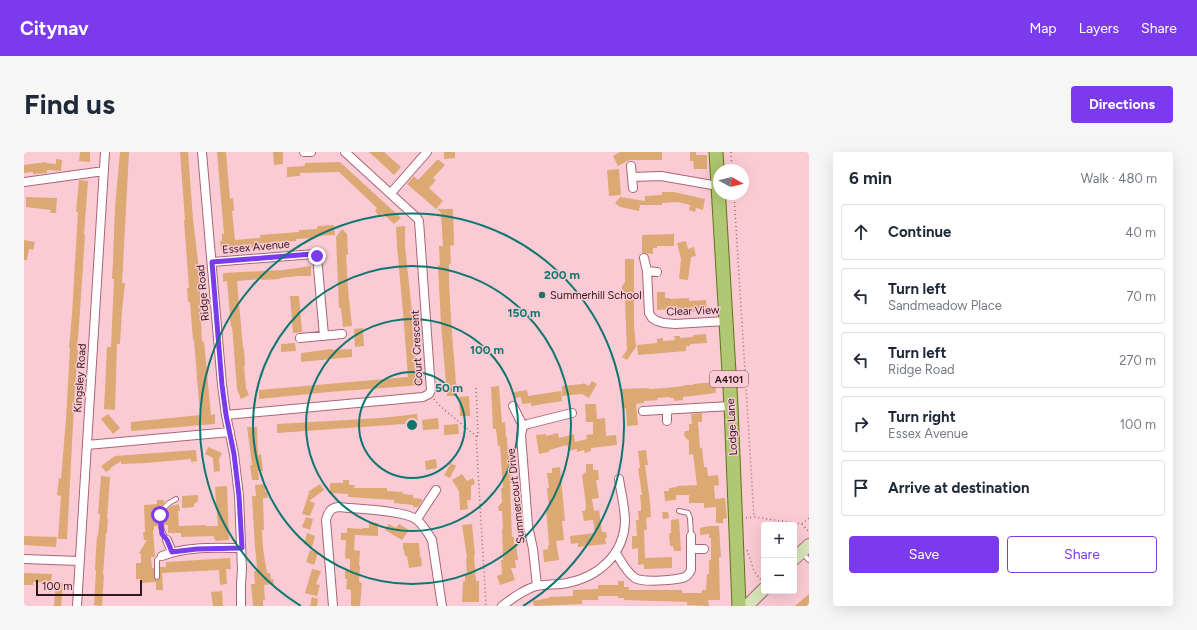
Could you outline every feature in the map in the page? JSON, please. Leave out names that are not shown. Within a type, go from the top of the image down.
[{"type":"main road","name":"Lodge Lane","points":[[716,152],[717,164]]},
{"type":"main road","name":"Lodge Lane","points":[[719,200],[731,406],[739,606]]},
{"type":"main road","points":[[747,606],[761,592]]},
{"type":"street","name":"Kingsley Road","points":[[76,606],[105,152]]},
{"type":"street","name":"Ridge Road","points":[[202,152],[222,385],[234,454],[239,496],[242,548],[241,606]]},
{"type":"street","points":[[304,152],[311,152]]},
{"type":"street","name":"Court Crescent","points":[[226,415],[423,397],[429,394],[431,390],[419,221],[391,193],[345,152]]},
{"type":"street","points":[[391,193],[427,152]]},
{"type":"street","points":[[631,166],[633,188]]},
{"type":"street","points":[[24,182],[104,171]]},
{"type":"street","points":[[632,177],[661,176],[713,185]]},
{"type":"street","name":"Essex Avenue","points":[[212,262],[314,254],[317,256],[324,336]]},
{"type":"street","name":"Clear View","points":[[644,258],[648,314],[652,318],[664,324],[726,321]]},
{"type":"street","points":[[646,271],[657,272]]},
{"type":"street","points":[[300,338],[342,334]]},
{"type":"street","name":"Summercourt Drive","points":[[513,406],[523,426],[521,435],[528,526],[533,550],[537,586]]},
{"type":"street","points":[[643,411],[731,406]]},
{"type":"street","points":[[667,410],[667,421]]},
{"type":"street","points":[[523,426],[572,413]]},
{"type":"street","points":[[87,445],[230,432]]},
{"type":"street","points":[[502,606],[522,592],[537,586],[564,584],[578,581],[604,566],[616,553],[622,540],[625,520],[618,479]]},
{"type":"street","points":[[417,519],[436,490]]},
{"type":"street","points":[[333,606],[326,520],[329,511],[338,507],[386,511],[417,519],[432,540],[442,606]]},
{"type":"street","points":[[616,553],[629,573],[640,581],[683,578],[689,575],[691,570],[691,536]]},
{"type":"street","points":[[167,540],[172,552]]},
{"type":"street","points":[[162,556],[172,552],[197,549],[242,548]]},
{"type":"street","points":[[691,549],[704,549]]},
{"type":"street","points":[[24,558],[79,561]]},
{"type":"lane","points":[[167,540],[162,534],[161,530],[161,512],[169,503],[176,500]]},
{"type":"lane","points":[[679,511],[688,513],[690,518],[691,536]]},
{"type":"lane","points":[[157,576],[158,560],[162,556]]},
{"type":"path","points":[[731,152],[732,164]]},
{"type":"path","points":[[734,200],[754,517]]},
{"type":"path","points":[[475,435],[478,436],[476,388]]},
{"type":"path","points":[[429,394],[476,436],[486,606]]},
{"type":"path","points":[[744,518],[754,517],[802,524],[809,532]]},
{"type":"path","points":[[802,524],[809,518]]},
{"type":"building","points":[[80,152],[90,152],[90,162],[79,161]]},
{"type":"building","points":[[120,152],[129,152],[122,283],[125,283],[120,344],[117,344],[115,410],[104,409],[107,347],[111,347],[115,207]]},
{"type":"building","points":[[180,152],[188,152],[193,219],[199,270],[202,342],[204,341],[211,415],[215,414],[215,424],[131,431],[131,422],[200,415],[190,302],[188,302],[187,288],[189,288]]},
{"type":"building","points":[[217,152],[226,152],[230,199],[233,198],[234,211],[232,211],[235,240],[260,238],[260,235],[299,232],[299,230],[317,229],[317,226],[334,225],[335,235],[313,236],[313,238],[296,239],[296,241],[257,244],[257,247],[221,250],[220,241],[222,241],[222,234],[224,234]]},
{"type":"building","points":[[273,152],[283,152],[283,164],[274,165]]},
{"type":"building","points":[[369,152],[384,152],[401,167],[394,175]]},
{"type":"building","points":[[444,152],[455,152],[455,158],[444,159]]},
{"type":"building","points":[[620,152],[662,152],[662,160],[629,160],[618,166],[613,156]]},
{"type":"building","points":[[690,152],[696,152],[696,155],[707,155],[707,169],[694,169],[693,161],[690,161]]},
{"type":"building","points":[[56,159],[62,160],[61,171],[47,170],[47,173],[24,173],[24,165],[46,162],[56,164]]},
{"type":"building","points":[[437,160],[445,165],[433,178],[436,180],[429,188],[443,201],[436,209],[407,184],[414,176],[418,180]]},
{"type":"building","points":[[340,162],[401,218],[394,224],[382,213],[379,216],[375,211],[377,208],[339,172],[300,173],[300,176],[287,177],[287,167],[305,166],[305,163]]},
{"type":"building","points":[[619,169],[621,195],[609,196],[607,170]]},
{"type":"building","points":[[79,180],[88,181],[85,235],[67,539],[58,539],[61,496],[57,495],[59,478],[61,479],[66,419],[78,212],[76,212]]},
{"type":"building","points":[[662,192],[674,192],[705,199],[703,210],[696,208],[695,212],[689,210],[690,205],[678,202],[662,203],[662,205],[640,205],[639,211],[620,207],[615,203],[620,197],[645,201],[645,196],[662,195]]},
{"type":"building","points":[[26,197],[57,198],[56,213],[50,213],[51,210],[26,207]]},
{"type":"building","points":[[437,209],[453,209],[454,245],[450,246],[451,264],[449,264],[449,282],[457,396],[447,396],[438,265],[440,265],[439,246],[443,246],[441,213]]},
{"type":"building","points":[[405,226],[405,246],[412,312],[414,352],[417,377],[421,376],[422,385],[259,399],[259,390],[408,377],[396,227]]},
{"type":"building","points":[[342,229],[347,234],[348,255],[346,255],[352,326],[343,327],[341,308],[339,308],[336,237]]},
{"type":"building","points":[[674,234],[674,246],[657,246],[657,248],[653,248],[653,254],[642,253],[642,235]]},
{"type":"building","points":[[24,240],[35,242],[33,250],[29,249],[27,260],[24,260]]},
{"type":"building","points":[[686,241],[688,249],[694,247],[696,256],[691,257],[688,280],[679,279],[681,259],[677,243]]},
{"type":"building","points":[[625,259],[634,259],[634,324],[636,347],[627,360],[622,357],[627,350],[626,294],[622,289],[625,282]]},
{"type":"building","points":[[311,266],[311,276],[237,281],[244,348],[246,388],[249,395],[241,399],[237,389],[227,281],[223,282],[223,273],[283,270]]},
{"type":"building","points":[[657,292],[665,292],[665,298],[670,299],[689,298],[689,301],[706,300],[707,311],[690,312],[690,310],[657,310]]},
{"type":"building","points":[[290,296],[299,296],[302,332],[293,333]]},
{"type":"building","points":[[363,328],[364,346],[355,347],[354,329]]},
{"type":"building","points":[[706,334],[707,343],[690,344],[690,346],[686,346],[686,351],[638,355],[637,345],[657,343],[657,339],[663,338],[663,341],[675,340],[674,336],[680,336],[680,338]]},
{"type":"building","points":[[295,343],[296,351],[281,352],[281,344]]},
{"type":"building","points":[[332,349],[352,349],[352,357],[301,362],[301,353]]},
{"type":"building","points":[[592,381],[597,384],[589,398],[582,394],[562,396],[562,386],[583,383],[589,386]]},
{"type":"building","points":[[715,382],[716,393],[683,397],[683,400],[674,401],[674,398],[670,397],[657,398],[658,400],[644,401],[644,403],[636,404],[638,425],[627,426],[626,408],[623,409],[621,389],[665,388]]},
{"type":"building","points":[[499,386],[502,423],[505,422],[508,455],[510,455],[512,537],[514,537],[514,544],[516,544],[518,560],[515,560],[516,568],[511,568],[515,580],[500,585],[497,576],[502,574],[501,560],[503,560],[503,529],[502,511],[499,511],[498,507],[502,502],[501,488],[503,488],[500,446],[498,446],[496,429],[493,429],[491,387]]},
{"type":"building","points":[[527,390],[528,396],[561,391],[562,401],[531,406],[531,403],[522,404],[521,397],[515,398],[514,392]]},
{"type":"building","points":[[469,396],[470,416],[460,416],[459,397]]},
{"type":"building","points":[[585,404],[596,404],[597,419],[605,418],[606,436],[616,435],[617,445],[591,448],[591,451],[585,453],[584,450],[577,452],[577,449],[569,451],[567,445],[539,454],[536,435],[546,434],[546,436],[558,433],[559,438],[574,434],[575,442],[587,439],[586,435],[593,434],[593,422],[586,422]]},
{"type":"building","points":[[702,413],[702,422],[698,422],[700,448],[702,448],[704,467],[707,467],[708,476],[718,475],[719,485],[714,486],[715,499],[725,498],[727,518],[723,519],[723,523],[716,523],[716,507],[704,508],[704,503],[689,503],[689,495],[676,495],[676,500],[665,501],[664,491],[669,491],[669,488],[697,485],[693,454],[689,455],[689,441],[684,434],[685,431],[689,431],[689,424],[692,424],[691,414]]},
{"type":"building","points":[[108,414],[120,428],[113,434],[101,419]]},
{"type":"building","points":[[417,414],[418,423],[277,433],[277,424],[381,418]]},
{"type":"building","points":[[438,418],[439,429],[423,430],[422,420]]},
{"type":"building","points":[[458,424],[459,434],[444,435],[444,425]]},
{"type":"building","points":[[247,427],[257,427],[258,455],[261,454],[263,471],[258,471],[259,480],[252,480],[250,465],[252,465]]},
{"type":"building","points":[[208,447],[222,453],[219,459],[220,471],[214,472],[213,458],[205,454]]},
{"type":"building","points":[[196,450],[197,461],[191,462],[191,459],[121,464],[121,461],[106,472],[101,466],[115,456]]},
{"type":"building","points":[[646,450],[648,465],[645,465],[651,517],[646,518],[647,530],[644,530],[645,558],[672,557],[672,568],[644,569],[644,564],[638,565],[638,548],[632,549],[632,536],[637,536],[636,520],[639,520],[638,511],[641,511],[640,495],[642,495],[638,468],[640,468],[638,451]]},
{"type":"building","points":[[436,459],[437,468],[426,470],[425,461]]},
{"type":"building","points":[[451,463],[456,466],[450,478],[444,475]]},
{"type":"building","points":[[586,464],[593,464],[593,470],[598,470],[599,480],[596,480],[599,498],[592,499],[594,511],[599,510],[602,532],[606,532],[607,538],[605,538],[606,544],[578,547],[578,543],[571,544],[570,536],[595,533],[593,520],[584,521],[582,511],[585,511],[586,505],[582,475],[586,472]]},
{"type":"building","points":[[560,467],[565,521],[562,521],[564,540],[556,541],[559,560],[544,562],[543,550],[548,549],[549,545],[546,508],[549,508],[547,473],[552,473],[552,468]]},
{"type":"building","points":[[462,474],[467,481],[473,478],[475,483],[471,486],[471,500],[467,500],[468,509],[460,510],[459,491],[452,480]]},
{"type":"building","points":[[101,476],[110,477],[102,606],[94,605]]},
{"type":"building","points":[[343,480],[349,480],[349,485],[355,485],[354,488],[387,488],[387,491],[403,492],[403,494],[413,495],[413,498],[422,499],[422,501],[418,507],[413,507],[413,505],[394,503],[394,500],[348,497],[348,494],[330,493],[330,483],[343,483]]},
{"type":"building","points":[[265,484],[265,492],[267,492],[268,498],[263,498],[263,549],[267,573],[270,573],[274,584],[264,585],[265,600],[263,600],[263,606],[253,606],[251,584],[255,584],[254,571],[257,571],[257,567],[252,496],[256,496],[255,485]]},
{"type":"building","points":[[320,484],[324,490],[309,501],[315,503],[310,516],[302,514],[309,493],[308,492]]},
{"type":"building","points":[[227,486],[229,540],[216,541],[213,536],[181,537],[181,533],[168,533],[168,525],[164,525],[164,513],[171,506],[179,504],[179,526],[218,526],[215,487]]},
{"type":"building","points":[[198,495],[198,501],[194,504],[194,507],[182,508],[182,496]]},
{"type":"building","points":[[157,500],[164,500],[164,503],[158,510],[157,526],[154,526],[153,530],[155,557],[151,557],[152,568],[154,568],[154,579],[160,579],[160,567],[166,567],[166,562],[230,558],[231,569],[226,569],[227,584],[220,585],[219,570],[162,573],[163,590],[156,590],[156,582],[142,583],[141,579],[136,579],[136,563],[141,563],[141,554],[139,553],[147,540],[144,540],[143,532],[145,532],[144,505],[157,504]]},
{"type":"building","points":[[662,512],[668,512],[669,518],[663,519]]},
{"type":"building","points":[[306,517],[313,519],[310,530],[302,527]]},
{"type":"building","points":[[679,519],[681,551],[674,551],[673,546],[670,546],[669,533],[671,533],[671,520]]},
{"type":"building","points":[[369,522],[378,523],[378,536],[355,535],[354,550],[360,551],[359,582],[362,583],[360,606],[351,606],[351,590],[346,589],[347,579],[345,579],[345,571],[350,571],[350,559],[345,558],[346,540],[341,540],[341,533],[347,533],[347,528],[369,528]]},
{"type":"building","points":[[389,524],[396,528],[399,524],[409,530],[402,540],[385,530]]},
{"type":"building","points":[[472,524],[476,581],[479,581],[479,602],[462,602],[463,582],[465,581],[465,574],[467,574],[467,558],[462,525]]},
{"type":"building","points":[[719,526],[721,557],[719,557],[720,600],[708,600],[709,606],[687,605],[687,602],[624,600],[624,598],[618,598],[618,596],[598,596],[598,600],[582,600],[582,604],[534,606],[533,601],[549,597],[573,596],[573,590],[598,589],[598,585],[618,585],[618,581],[624,581],[624,587],[629,587],[629,590],[682,590],[682,593],[702,593],[702,590],[706,590],[707,574],[709,574],[709,560],[711,560],[711,538],[709,538],[709,534],[700,535],[700,528]]},
{"type":"building","points":[[307,533],[315,536],[312,547],[304,544]]},
{"type":"building","points":[[24,536],[57,537],[56,547],[24,545]]},
{"type":"building","points":[[403,543],[419,543],[422,566],[409,568]]},
{"type":"building","points":[[310,550],[318,553],[314,565],[306,562]]},
{"type":"building","points":[[312,569],[321,571],[316,584],[320,585],[317,596],[305,593]]},
{"type":"building","points":[[24,573],[52,574],[51,583],[33,582],[33,585],[24,585]]},
{"type":"building","points":[[56,582],[63,583],[61,606],[54,606]]},
{"type":"building","points":[[222,591],[223,606],[213,606],[211,592]]},
{"type":"building","points":[[809,594],[809,606],[795,606]]},
{"type":"building","points":[[312,597],[318,599],[317,606],[310,606]]},
{"type":"place","name":"Summerhill School","points":[[542,295]]},
{"type":"route","points":[[160,515],[162,534],[167,540],[172,552],[197,549],[242,548],[239,496],[234,454],[222,385],[212,262],[312,254],[317,256]]}]
